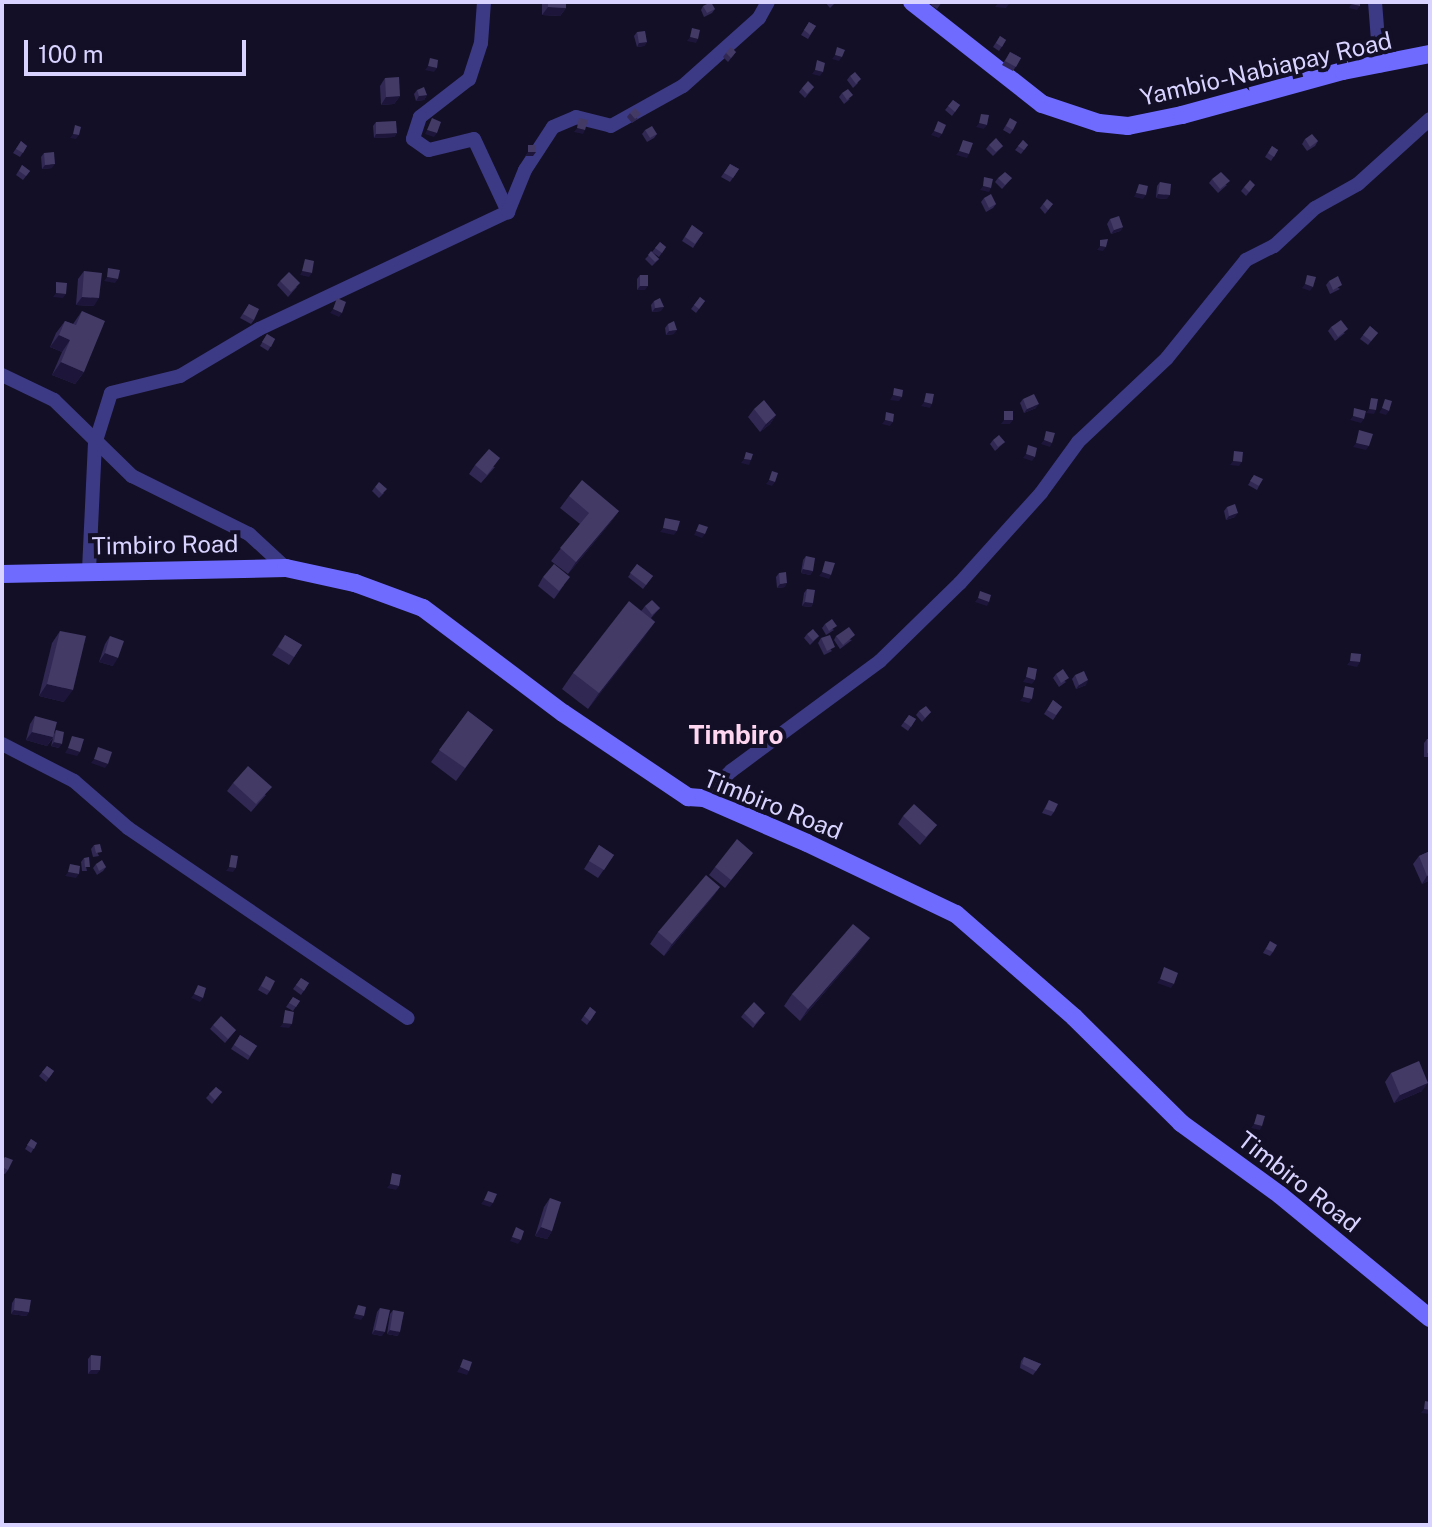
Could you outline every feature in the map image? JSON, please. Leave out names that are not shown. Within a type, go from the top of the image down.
[{"type":"street","points":[[484,2],[481,43],[469,79],[420,117],[413,139],[429,150],[474,139],[508,212]]},
{"type":"street","points":[[89,570],[95,444],[111,393],[180,376],[259,329],[508,212],[525,170],[553,127],[576,117],[611,126],[683,86],[759,18],[768,2]]},
{"type":"street","points":[[1375,2],[1380,66]]},
{"type":"street","name":"Yambio-Nabiapay Road","points":[[914,3],[1042,104],[1099,123],[1128,126],[1182,115],[1343,71],[1430,54]]},
{"type":"street","points":[[704,798],[731,771],[880,661],[960,583],[1041,493],[1078,442],[1167,358],[1246,260],[1274,246],[1315,208],[1358,184],[1430,119]]},
{"type":"street","points":[[2,375],[54,400],[95,444],[132,476],[249,534],[286,568]]},
{"type":"street","name":"Timbiro Road","points":[[2,574],[286,568],[355,583],[423,608],[563,713],[688,797],[704,798],[956,914],[1074,1017],[1181,1123],[1280,1195],[1430,1318]]},
{"type":"street","points":[[2,744],[74,781],[128,828],[408,1018]]},
{"type":"building","points":[[548,2],[566,2],[566,8],[548,7]]},
{"type":"building","points":[[711,2],[715,9],[707,13],[703,6]]},
{"type":"building","points":[[809,22],[816,26],[810,35],[804,30]]},
{"type":"building","points":[[692,28],[700,30],[698,39],[690,37]]},
{"type":"building","points":[[645,31],[647,42],[639,43],[637,32]]},
{"type":"building","points":[[1000,36],[1006,40],[1002,47],[996,43]]},
{"type":"building","points":[[731,47],[736,52],[731,58],[726,53]]},
{"type":"building","points":[[837,47],[845,50],[842,57],[835,55]]},
{"type":"building","points":[[1010,52],[1021,58],[1016,67],[1005,61]]},
{"type":"building","points":[[430,58],[438,60],[437,68],[428,66]]},
{"type":"building","points":[[817,60],[825,63],[823,72],[815,70]]},
{"type":"building","points":[[855,72],[861,79],[856,84],[850,76]]},
{"type":"building","points":[[399,77],[400,96],[386,97],[385,78]]},
{"type":"building","points":[[808,81],[814,87],[807,94],[802,88]]},
{"type":"building","points":[[424,87],[427,95],[419,96],[417,90]]},
{"type":"building","points":[[848,89],[853,95],[847,100],[842,93]]},
{"type":"building","points":[[953,100],[960,105],[955,112],[948,106]]},
{"type":"building","points":[[635,108],[641,114],[635,119],[630,113]]},
{"type":"building","points":[[981,114],[989,115],[987,125],[979,123]]},
{"type":"building","points":[[432,118],[441,122],[437,133],[427,130]]},
{"type":"building","points":[[579,118],[588,120],[585,130],[577,128]]},
{"type":"building","points":[[1010,118],[1017,122],[1013,130],[1006,126]]},
{"type":"building","points":[[396,121],[397,133],[376,134],[376,122]]},
{"type":"building","points":[[938,121],[946,125],[942,134],[934,131]]},
{"type":"building","points":[[75,125],[81,127],[79,135],[73,134]]},
{"type":"building","points":[[652,126],[657,134],[650,138],[645,130]]},
{"type":"building","points":[[1312,134],[1318,141],[1310,147],[1305,139]]},
{"type":"building","points":[[996,138],[1003,146],[996,152],[989,145]]},
{"type":"building","points":[[963,140],[973,143],[969,154],[959,151]]},
{"type":"building","points":[[1023,140],[1028,145],[1024,150],[1018,146]]},
{"type":"building","points":[[21,141],[27,146],[23,153],[16,149]]},
{"type":"building","points":[[528,145],[536,145],[536,152],[528,152]]},
{"type":"building","points":[[1272,146],[1278,150],[1274,157],[1268,153]]},
{"type":"building","points":[[54,152],[55,164],[45,165],[44,153]]},
{"type":"building","points":[[730,164],[739,169],[733,178],[724,173]]},
{"type":"building","points":[[22,165],[30,171],[26,176],[19,171]]},
{"type":"building","points":[[1005,172],[1012,178],[1005,185],[998,178]]},
{"type":"building","points":[[1221,172],[1230,181],[1220,189],[1212,179]]},
{"type":"building","points":[[984,177],[993,179],[991,188],[983,186]]},
{"type":"building","points":[[1250,180],[1255,185],[1249,192],[1244,187]]},
{"type":"building","points":[[1160,182],[1171,184],[1170,195],[1158,194]]},
{"type":"building","points":[[1139,184],[1148,186],[1146,195],[1136,193]]},
{"type":"building","points":[[991,194],[996,204],[989,208],[984,198]]},
{"type":"building","points":[[1047,199],[1053,204],[1048,210],[1043,204]]},
{"type":"building","points":[[1119,216],[1123,227],[1114,230],[1110,219]]},
{"type":"building","points":[[692,225],[703,233],[695,244],[685,237]]},
{"type":"building","points":[[1108,239],[1106,247],[1100,246],[1100,240]]},
{"type":"building","points":[[660,242],[666,247],[662,253],[655,248]]},
{"type":"building","points":[[651,251],[659,259],[655,262],[648,255]]},
{"type":"building","points":[[305,259],[314,261],[312,273],[302,271]]},
{"type":"building","points":[[108,268],[120,270],[118,279],[107,277]]},
{"type":"building","points":[[84,271],[102,273],[99,298],[82,297]]},
{"type":"building","points":[[289,272],[300,283],[291,292],[280,281]]},
{"type":"building","points":[[640,275],[648,275],[648,286],[640,286]]},
{"type":"building","points":[[1307,275],[1316,277],[1313,287],[1305,284]]},
{"type":"building","points":[[1338,276],[1342,285],[1333,290],[1329,281]]},
{"type":"building","points":[[56,282],[67,283],[66,294],[56,293]]},
{"type":"building","points":[[700,297],[705,301],[699,309],[694,305]]},
{"type":"building","points":[[337,298],[346,302],[342,313],[333,309]]},
{"type":"building","points":[[660,298],[664,307],[655,308],[654,301]]},
{"type":"building","points":[[249,304],[259,309],[254,320],[243,314]]},
{"type":"building","points":[[82,311],[105,321],[84,372],[61,362],[70,340],[59,335],[65,321],[76,325]]},
{"type":"building","points":[[1341,320],[1348,329],[1338,337],[1331,327]]},
{"type":"building","points":[[674,321],[677,330],[669,331],[668,324]]},
{"type":"building","points":[[1370,326],[1378,333],[1371,341],[1363,335]]},
{"type":"building","points":[[267,334],[275,339],[271,347],[262,342]]},
{"type":"building","points":[[894,388],[903,390],[902,397],[893,395]]},
{"type":"building","points":[[926,393],[934,394],[932,404],[924,402]]},
{"type":"building","points":[[1034,394],[1039,404],[1027,409],[1023,399]]},
{"type":"building","points":[[1371,398],[1378,399],[1376,410],[1369,409]]},
{"type":"building","points":[[1385,399],[1392,401],[1389,411],[1382,408]]},
{"type":"building","points":[[764,400],[776,415],[766,424],[754,409]]},
{"type":"building","points":[[1354,408],[1366,411],[1364,419],[1353,416]]},
{"type":"building","points":[[1004,411],[1013,411],[1013,420],[1004,420]]},
{"type":"building","points":[[886,412],[894,414],[893,422],[885,420]]},
{"type":"building","points":[[1359,430],[1373,434],[1369,446],[1356,443]]},
{"type":"building","points":[[1046,431],[1055,433],[1052,443],[1044,440]]},
{"type":"building","points":[[999,435],[1005,442],[998,447],[993,440]]},
{"type":"building","points":[[1028,445],[1037,448],[1035,457],[1026,454]]},
{"type":"building","points":[[489,449],[500,458],[487,475],[475,465]]},
{"type":"building","points":[[1234,451],[1243,452],[1242,462],[1233,461]]},
{"type":"building","points":[[746,452],[753,454],[751,460],[744,459]]},
{"type":"building","points":[[772,471],[778,473],[775,482],[769,480]]},
{"type":"building","points":[[1254,475],[1263,479],[1259,486],[1250,481]]},
{"type":"building","points":[[582,480],[619,511],[576,562],[560,548],[589,513],[569,496]]},
{"type":"building","points":[[379,482],[387,489],[382,494],[375,487]]},
{"type":"building","points":[[1235,504],[1238,513],[1229,516],[1227,507]]},
{"type":"building","points":[[665,518],[680,521],[677,531],[663,528]]},
{"type":"building","points":[[699,524],[708,527],[705,534],[696,531]]},
{"type":"building","points":[[806,556],[815,558],[813,571],[803,569]]},
{"type":"building","points":[[825,561],[835,563],[831,575],[822,572]]},
{"type":"building","points":[[554,564],[570,577],[559,591],[543,577]]},
{"type":"building","points":[[637,564],[653,576],[646,585],[630,573]]},
{"type":"building","points":[[786,572],[787,583],[780,584],[779,573]]},
{"type":"building","points":[[807,589],[815,590],[813,603],[805,602]]},
{"type":"building","points":[[980,591],[991,595],[989,602],[978,598]]},
{"type":"building","points":[[652,600],[660,608],[652,615],[645,606]]},
{"type":"building","points":[[629,601],[655,622],[599,693],[573,673]]},
{"type":"building","points":[[832,619],[837,626],[829,631],[825,624]]},
{"type":"building","points":[[849,627],[855,635],[843,645],[836,636]]},
{"type":"building","points":[[813,629],[819,636],[813,641],[807,634]]},
{"type":"building","points":[[60,631],[86,636],[73,690],[47,684]]},
{"type":"building","points":[[285,635],[302,645],[294,657],[278,647]]},
{"type":"building","points":[[830,635],[835,647],[827,651],[821,638]]},
{"type":"building","points":[[110,636],[124,641],[118,658],[105,653]]},
{"type":"building","points":[[1351,653],[1361,654],[1360,662],[1350,661]]},
{"type":"building","points":[[1028,667],[1037,669],[1035,680],[1026,677]]},
{"type":"building","points":[[1063,669],[1069,678],[1061,683],[1056,674]]},
{"type":"building","points":[[1084,671],[1088,680],[1079,685],[1075,675]]},
{"type":"building","points":[[1025,686],[1034,688],[1032,699],[1023,697]]},
{"type":"building","points":[[1053,700],[1062,707],[1056,715],[1047,710]]},
{"type":"building","points":[[926,706],[931,712],[925,718],[919,711]]},
{"type":"building","points":[[468,711],[493,730],[465,768],[439,750]]},
{"type":"building","points":[[909,715],[916,719],[911,727],[904,722]]},
{"type":"building","points":[[35,716],[57,722],[53,737],[32,732]]},
{"type":"building","points":[[56,730],[64,732],[62,744],[54,742]]},
{"type":"building","points":[[72,736],[84,739],[80,752],[68,748]]},
{"type":"building","points":[[1427,739],[1430,739],[1430,753],[1427,753]]},
{"type":"building","points":[[98,747],[112,752],[108,764],[94,759]]},
{"type":"building","points":[[248,766],[272,787],[256,804],[233,783]]},
{"type":"building","points":[[1049,800],[1058,804],[1054,812],[1045,809]]},
{"type":"building","points":[[914,804],[937,825],[926,837],[903,816]]},
{"type":"building","points":[[737,839],[753,853],[731,880],[715,867]]},
{"type":"building","points":[[100,844],[102,852],[96,853],[94,845]]},
{"type":"building","points":[[599,845],[614,855],[604,870],[589,861]]},
{"type":"building","points":[[1430,851],[1430,874],[1427,876],[1419,856]]},
{"type":"building","points":[[231,855],[238,856],[236,868],[229,867]]},
{"type":"building","points":[[89,857],[90,867],[85,867],[84,858]]},
{"type":"building","points":[[102,860],[106,867],[99,871],[96,864]]},
{"type":"building","points":[[70,864],[80,866],[79,874],[68,872]]},
{"type":"building","points":[[706,875],[720,887],[672,944],[658,932]]},
{"type":"building","points":[[853,924],[870,938],[808,1009],[792,994]]},
{"type":"building","points":[[1270,941],[1277,945],[1273,952],[1266,949]]},
{"type":"building","points":[[1164,967],[1178,973],[1174,984],[1160,979]]},
{"type":"building","points":[[266,976],[275,981],[270,991],[261,986]]},
{"type":"building","points":[[301,978],[309,983],[304,991],[296,985]]},
{"type":"building","points":[[198,985],[206,988],[203,998],[194,994]]},
{"type":"building","points":[[293,997],[300,1001],[296,1007],[289,1003]]},
{"type":"building","points":[[754,1002],[765,1013],[755,1024],[744,1013]]},
{"type":"building","points":[[590,1007],[596,1012],[590,1021],[584,1016]]},
{"type":"building","points":[[285,1010],[294,1012],[292,1024],[283,1023]]},
{"type":"building","points":[[221,1016],[236,1030],[228,1039],[213,1025]]},
{"type":"building","points":[[240,1035],[257,1046],[250,1056],[234,1045]]},
{"type":"building","points":[[1419,1061],[1428,1083],[1400,1095],[1391,1073]]},
{"type":"building","points":[[47,1066],[54,1071],[49,1078],[42,1072]]},
{"type":"building","points":[[216,1087],[222,1092],[215,1100],[209,1094]]},
{"type":"building","points":[[1257,1114],[1265,1116],[1262,1126],[1254,1124]]},
{"type":"building","points":[[31,1139],[37,1143],[34,1149],[27,1145]]},
{"type":"building","points":[[5,1157],[13,1160],[8,1170],[2,1167]]},
{"type":"building","points":[[392,1173],[401,1175],[399,1186],[390,1184]]},
{"type":"building","points":[[488,1191],[497,1194],[493,1203],[484,1200]]},
{"type":"building","points":[[550,1198],[561,1202],[552,1231],[541,1227]]},
{"type":"building","points":[[516,1227],[524,1231],[521,1240],[512,1237]]},
{"type":"building","points":[[15,1298],[31,1300],[29,1312],[14,1310]]},
{"type":"building","points":[[358,1305],[366,1307],[364,1316],[355,1314]]},
{"type":"building","points":[[380,1308],[390,1310],[385,1332],[375,1330]]},
{"type":"building","points":[[393,1310],[404,1312],[400,1332],[390,1330]]},
{"type":"building","points":[[91,1355],[101,1356],[100,1370],[91,1370]]},
{"type":"building","points":[[1024,1357],[1041,1364],[1036,1371],[1022,1364]]},
{"type":"building","points":[[463,1359],[472,1362],[469,1371],[460,1367]]},
{"type":"building","points":[[1425,1401],[1430,1402],[1430,1410],[1424,1409]]},
{"type":"district","name":"Timbiro","points":[[736,735]]}]
